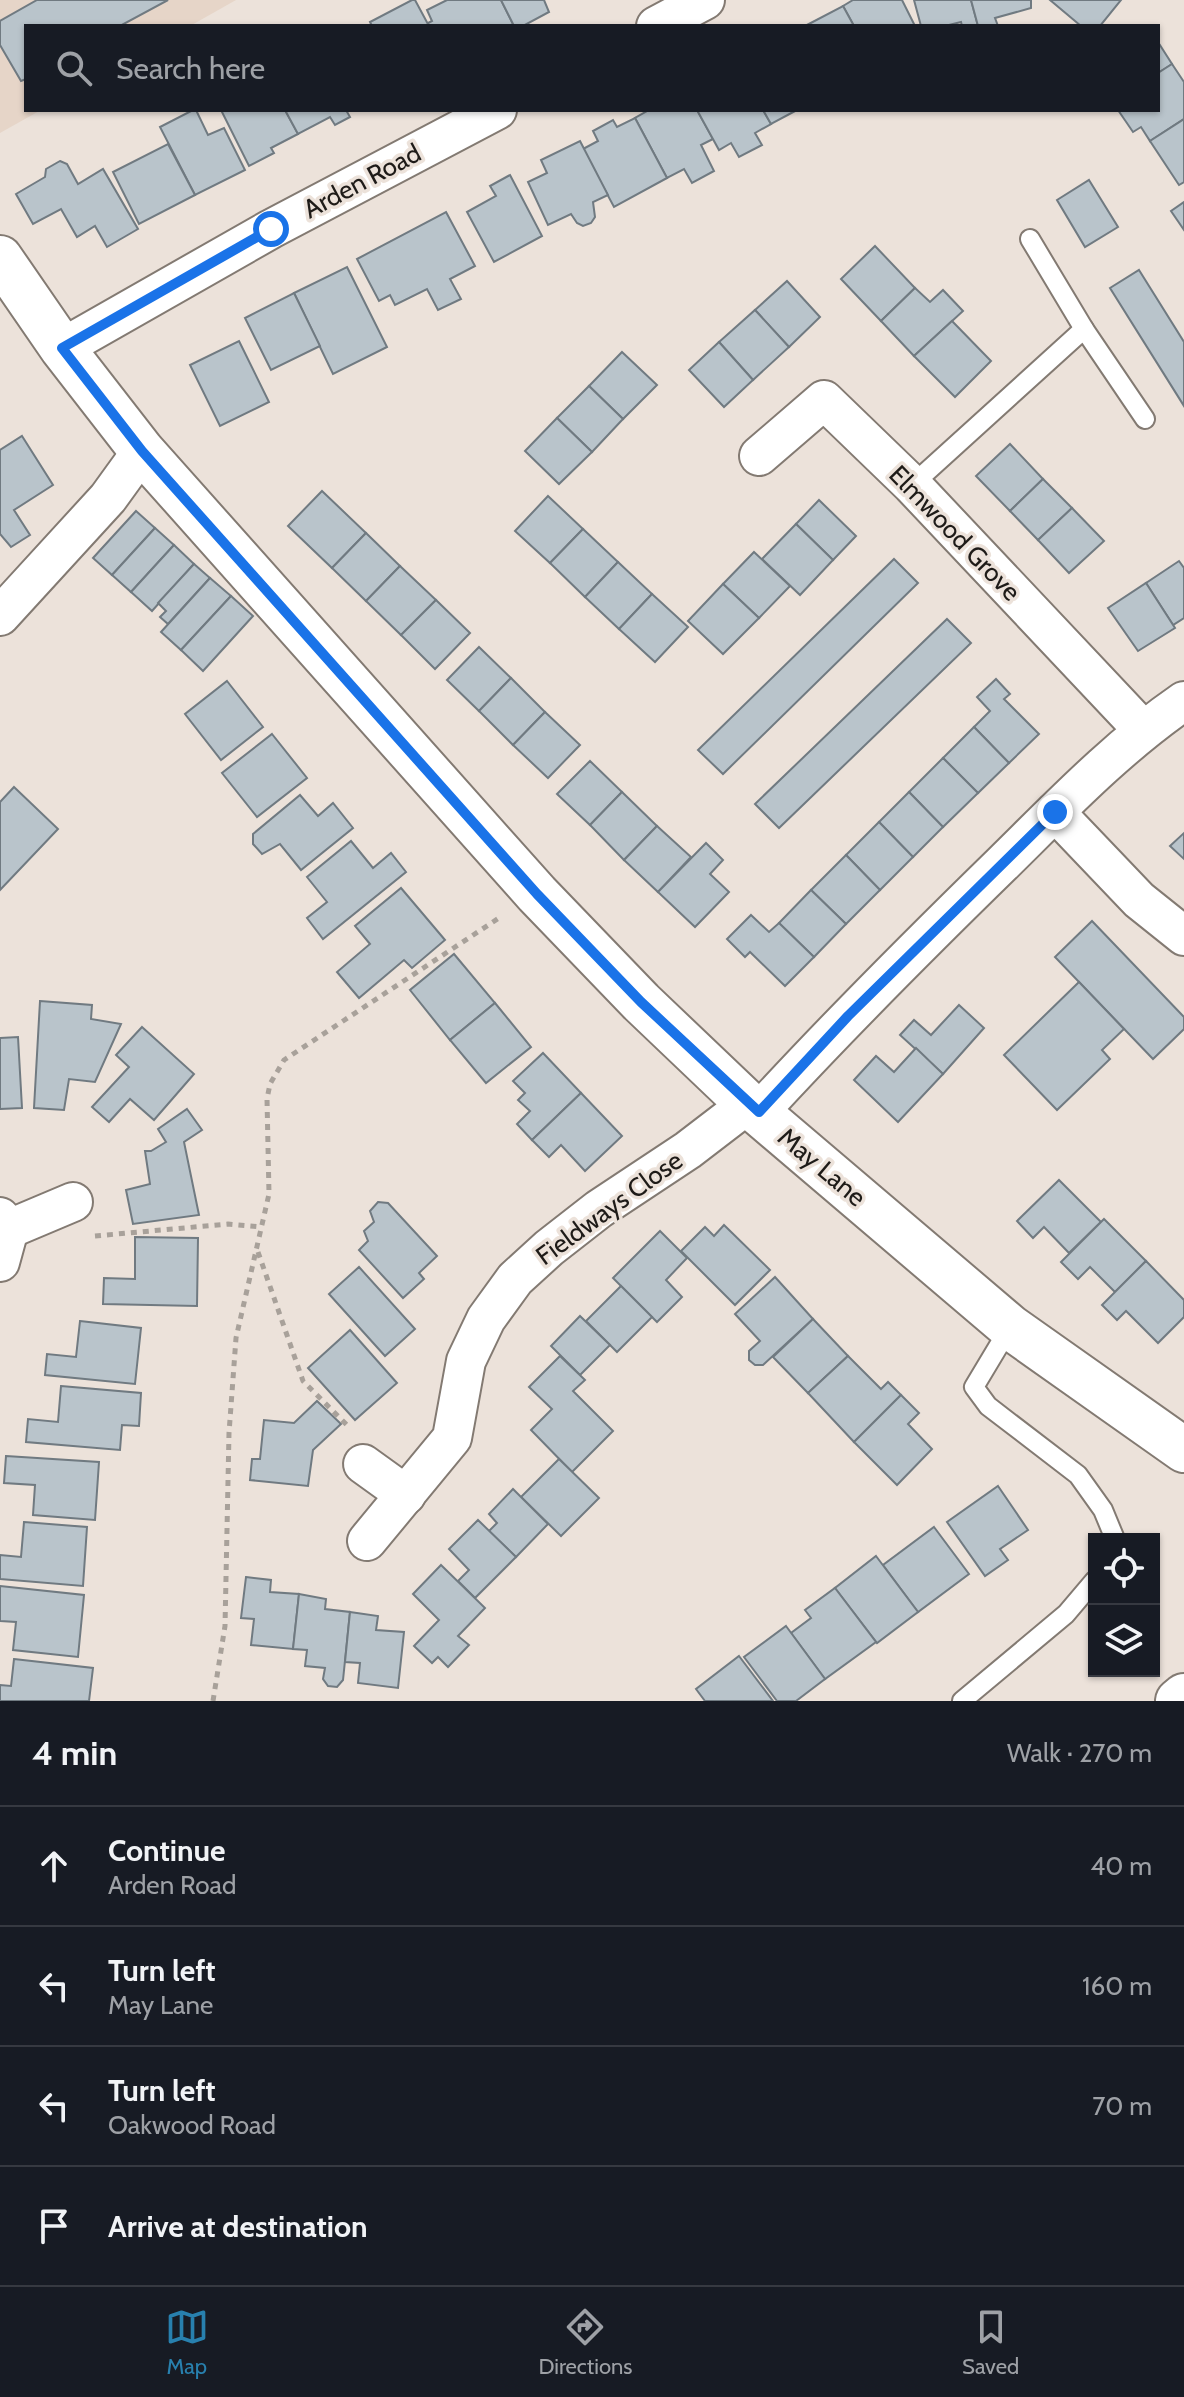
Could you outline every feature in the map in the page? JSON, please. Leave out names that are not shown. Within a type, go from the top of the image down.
[{"type":"street","points":[[660,24],[705,0]]},
{"type":"street","name":"Arden Road","points":[[62,348],[271,229],[493,112]]},
{"type":"street","name":"May Lane","points":[[0,258],[62,348],[142,451],[537,894],[641,1002],[753,1108],[1010,1327],[1184,1450]]},
{"type":"street","name":"Elmwood Grove","points":[[759,456],[824,400],[912,485],[1143,730]]},
{"type":"street","points":[[0,616],[108,498],[142,451]]},
{"type":"street","name":"Fieldways Close","points":[[367,1541],[452,1438],[466,1361],[486,1319],[515,1279],[599,1209],[753,1108],[1055,812],[1143,730],[1184,701]]},
{"type":"street","points":[[1055,812],[1139,900],[1184,936]]},
{"type":"street","points":[[3,1236],[73,1202]]},
{"type":"street","points":[[363,1464],[406,1495]]},
{"type":"street","points":[[1178,1701],[1184,1696]]},
{"type":"lane","points":[[1030,239],[1084,329],[1145,419]]},
{"type":"lane","points":[[912,485],[1084,329]]},
{"type":"lane","points":[[1010,1327],[974,1387],[988,1406],[1078,1475],[1103,1510],[1114,1533]]},
{"type":"lane","points":[[962,1701],[1066,1614],[1088,1588]]},
{"type":"path","points":[[213,1701],[225,1626],[229,1433],[236,1338],[269,1194],[267,1099],[270,1084],[284,1060],[537,894]]},
{"type":"path","points":[[73,1202],[90,1236],[228,1224],[262,1227]]},
{"type":"path","points":[[257,1249],[303,1381],[367,1445],[363,1464]]},
{"type":"shaded area","points":[[0,0],[236,0],[194,24],[24,24],[24,112],[37,112],[0,133]]},
{"type":"building","points":[[37,0],[168,0],[124,24],[24,24],[24,80],[21,81],[0,45],[0,21]]},
{"type":"building","points":[[415,0],[428,24],[371,24]]},
{"type":"building","points":[[447,0],[501,0],[513,24],[428,24],[432,21],[427,10]]},
{"type":"building","points":[[501,0],[544,0],[549,12],[527,24],[513,24]]},
{"type":"building","points":[[853,0],[902,0],[914,24],[853,24],[843,6]]},
{"type":"building","points":[[914,0],[971,0],[977,24],[961,22],[920,24]]},
{"type":"building","points":[[971,0],[1031,0],[1031,8],[995,18],[997,24],[977,24]]},
{"type":"building","points":[[1050,0],[1121,0],[1102,24],[1079,24]]},
{"type":"building","points":[[843,6],[853,24],[809,24]]},
{"type":"building","points":[[1160,45],[1172,64],[1160,72]]},
{"type":"building","points":[[1172,64],[1184,82],[1184,119],[1150,141],[1141,127],[1133,132],[1119,112],[1160,112],[1160,72]]},
{"type":"building","points":[[189,112],[197,112],[208,135],[224,128],[245,170],[195,195],[160,127]]},
{"type":"building","points":[[222,112],[286,112],[298,134],[271,148],[274,153],[249,166]]},
{"type":"building","points":[[286,112],[347,112],[350,117],[335,125],[330,117],[298,134]]},
{"type":"building","points":[[646,112],[698,112],[713,139],[701,145],[714,171],[692,183],[684,169],[667,178],[635,118]]},
{"type":"building","points":[[698,112],[764,112],[771,124],[755,133],[762,145],[739,157],[731,143],[719,150]]},
{"type":"building","points":[[764,112],[793,112],[771,124]]},
{"type":"building","points":[[635,118],[667,178],[614,207],[583,149],[598,141],[593,131],[613,120],[617,127]]},
{"type":"building","points":[[1184,119],[1184,182],[1179,185],[1150,141]]},
{"type":"building","points":[[580,141],[608,195],[593,202],[595,217],[591,223],[583,226],[571,214],[548,225],[528,182],[547,173],[541,160]]},
{"type":"building","points":[[168,144],[195,195],[139,224],[113,172]]},
{"type":"building","points":[[60,161],[67,164],[78,184],[103,169],[138,229],[107,247],[95,226],[77,237],[61,209],[33,224],[16,194],[45,177],[46,169]]},
{"type":"building","points":[[510,175],[542,236],[494,262],[467,212],[496,196],[490,186]]},
{"type":"building","points":[[1089,180],[1118,227],[1085,247],[1057,200]]},
{"type":"building","points":[[1184,202],[1184,230],[1171,211]]},
{"type":"building","points":[[446,212],[475,266],[450,279],[461,299],[438,310],[427,289],[395,305],[390,295],[379,301],[357,259]]},
{"type":"building","points":[[875,246],[915,288],[881,321],[841,279]]},
{"type":"building","points":[[347,267],[387,347],[333,374],[294,293]]},
{"type":"building","points":[[1139,270],[1184,342],[1184,406],[1110,288]]},
{"type":"building","points":[[787,281],[820,317],[789,347],[755,310]]},
{"type":"building","points":[[915,288],[930,302],[943,290],[963,311],[914,356],[881,321]]},
{"type":"building","points":[[294,293],[320,346],[271,370],[245,318]]},
{"type":"building","points":[[755,310],[789,347],[753,380],[719,342]]},
{"type":"building","points":[[952,321],[991,361],[955,397],[914,356]]},
{"type":"building","points":[[239,341],[269,402],[220,426],[190,365]]},
{"type":"building","points":[[719,342],[753,380],[724,407],[689,370]]},
{"type":"building","points":[[622,352],[657,385],[623,419],[589,386]]},
{"type":"building","points":[[589,386],[623,419],[592,452],[557,418]]},
{"type":"building","points":[[557,418],[592,452],[559,484],[525,451]]},
{"type":"building","points":[[22,436],[53,485],[14,510],[30,535],[11,547],[0,534],[0,450]]},
{"type":"building","points":[[1010,444],[1043,479],[1010,511],[976,476]]},
{"type":"building","points":[[1043,479],[1072,508],[1038,540],[1010,511]]},
{"type":"building","points":[[322,491],[366,533],[332,568],[288,526]]},
{"type":"building","points":[[548,496],[583,529],[550,563],[515,531]]},
{"type":"building","points":[[819,500],[856,536],[833,560],[796,524]]},
{"type":"building","points":[[1072,508],[1104,541],[1069,573],[1038,540]]},
{"type":"building","points":[[136,511],[155,528],[112,575],[93,558]]},
{"type":"building","points":[[796,524],[833,560],[800,595],[762,559]]},
{"type":"building","points":[[155,528],[174,545],[131,592],[112,575]]},
{"type":"building","points":[[583,529],[618,562],[585,597],[550,563]]},
{"type":"building","points":[[366,533],[400,566],[366,601],[332,568]]},
{"type":"building","points":[[174,545],[194,564],[152,611],[131,592]]},
{"type":"building","points":[[754,552],[790,586],[759,618],[723,584]]},
{"type":"building","points":[[894,559],[918,583],[723,774],[698,750]]},
{"type":"building","points":[[1179,561],[1184,568],[1184,618],[1173,625],[1146,583]]},
{"type":"building","points":[[618,562],[652,594],[619,629],[585,597]]},
{"type":"building","points":[[194,564],[210,578],[168,624],[160,617],[166,611],[158,603]]},
{"type":"building","points":[[400,566],[436,600],[401,635],[366,601]]},
{"type":"building","points":[[210,578],[231,596],[181,650],[161,632]]},
{"type":"building","points":[[1146,583],[1175,628],[1138,651],[1108,608]]},
{"type":"building","points":[[723,584],[759,618],[723,654],[688,621]]},
{"type":"building","points":[[652,594],[688,627],[655,662],[619,629]]},
{"type":"building","points":[[231,596],[253,616],[203,671],[181,650]]},
{"type":"building","points":[[436,600],[470,633],[435,669],[401,635]]},
{"type":"building","points":[[947,619],[971,643],[779,828],[755,804]]},
{"type":"building","points":[[479,647],[511,678],[479,711],[447,680]]},
{"type":"building","points":[[511,678],[545,712],[513,745],[479,711]]},
{"type":"building","points":[[996,679],[1010,694],[1004,699],[1039,734],[1009,763],[974,727],[990,711],[977,697]]},
{"type":"building","points":[[227,681],[263,727],[221,760],[185,714]]},
{"type":"building","points":[[545,712],[580,745],[548,778],[513,745]]},
{"type":"building","points":[[974,727],[1009,763],[978,793],[943,758]]},
{"type":"building","points":[[272,734],[307,778],[257,817],[222,773]]},
{"type":"building","points":[[943,758],[978,793],[943,827],[909,792]]},
{"type":"building","points":[[590,761],[622,792],[590,825],[557,794]]},
{"type":"building","points":[[14,787],[58,829],[0,890],[0,802]]},
{"type":"building","points":[[622,792],[657,826],[624,860],[590,825]]},
{"type":"building","points":[[909,792],[943,827],[913,857],[879,822]]},
{"type":"building","points":[[300,795],[318,816],[333,803],[353,828],[301,870],[280,844],[262,854],[253,844],[253,834]]},
{"type":"building","points":[[879,822],[913,857],[880,890],[846,855]]},
{"type":"building","points":[[657,826],[691,857],[658,892],[624,860]]},
{"type":"building","points":[[1184,833],[1184,859],[1170,846]]},
{"type":"building","points":[[351,841],[373,868],[391,853],[406,872],[323,939],[307,918],[327,902],[307,877]]},
{"type":"building","points":[[706,843],[723,860],[710,874],[729,892],[695,927],[658,892]]},
{"type":"building","points":[[846,855],[880,890],[846,924],[811,890]]},
{"type":"building","points":[[401,888],[445,940],[412,968],[404,960],[359,998],[337,972],[370,944],[355,926]]},
{"type":"building","points":[[811,890],[846,924],[814,957],[779,923]]},
{"type":"building","points":[[751,915],[769,932],[779,923],[814,957],[785,986],[750,952],[745,957],[727,939]]},
{"type":"building","points":[[1092,921],[1184,1017],[1184,1029],[1153,1059],[1055,957]]},
{"type":"building","points":[[454,954],[495,1003],[450,1040],[410,990]]},
{"type":"building","points":[[1079,982],[1124,1029],[1102,1050],[1110,1059],[1057,1110],[1004,1055]]},
{"type":"building","points":[[40,1001],[92,1005],[91,1019],[121,1024],[95,1082],[69,1079],[64,1110],[34,1108]]},
{"type":"building","points":[[495,1003],[531,1047],[486,1083],[450,1040]]},
{"type":"building","points":[[959,1005],[984,1028],[943,1074],[900,1035],[914,1020],[931,1035]]},
{"type":"building","points":[[142,1027],[194,1074],[154,1120],[130,1099],[109,1122],[92,1107],[129,1067],[116,1055]]},
{"type":"building","points":[[18,1037],[22,1108],[0,1109],[0,1038]]},
{"type":"building","points":[[916,1048],[943,1074],[898,1122],[854,1080],[876,1056],[894,1072]]},
{"type":"building","points":[[543,1053],[581,1093],[532,1140],[517,1124],[530,1111],[518,1100],[525,1093],[513,1081]]},
{"type":"building","points":[[581,1093],[622,1136],[585,1171],[561,1145],[549,1157],[532,1140]]},
{"type":"building","points":[[187,1109],[202,1130],[184,1142],[199,1215],[133,1224],[126,1190],[150,1184],[145,1151],[166,1142],[158,1129]]},
{"type":"building","points":[[1059,1180],[1101,1222],[1069,1253],[1044,1227],[1033,1238],[1017,1221]]},
{"type":"building","points":[[378,1202],[388,1203],[437,1256],[419,1273],[424,1279],[403,1298],[359,1250],[368,1241],[364,1231],[374,1222],[370,1211]]},
{"type":"building","points":[[1104,1219],[1146,1261],[1115,1292],[1090,1267],[1078,1279],[1061,1262]]},
{"type":"building","points":[[724,1225],[770,1270],[735,1305],[681,1251],[705,1227],[714,1236]]},
{"type":"building","points":[[660,1231],[687,1258],[666,1280],[682,1297],[657,1322],[613,1278]]},
{"type":"building","points":[[135,1237],[198,1238],[197,1306],[103,1304],[104,1278],[135,1279]]},
{"type":"building","points":[[1146,1261],[1184,1300],[1184,1317],[1158,1343],[1126,1311],[1117,1320],[1102,1305]]},
{"type":"building","points":[[359,1267],[415,1329],[385,1356],[329,1294]]},
{"type":"building","points":[[775,1277],[813,1319],[763,1365],[755,1365],[749,1360],[749,1351],[760,1341],[735,1314]]},
{"type":"building","points":[[621,1286],[652,1317],[617,1352],[586,1321]]},
{"type":"building","points":[[580,1316],[610,1345],[580,1375],[551,1346]]},
{"type":"building","points":[[813,1319],[848,1356],[808,1393],[773,1357]]},
{"type":"building","points":[[80,1321],[141,1328],[135,1384],[45,1375],[47,1354],[76,1357]]},
{"type":"building","points":[[350,1330],[397,1383],[355,1420],[308,1368]]},
{"type":"building","points":[[560,1356],[585,1380],[573,1391],[613,1431],[572,1472],[531,1430],[552,1409],[529,1387]]},
{"type":"building","points":[[848,1356],[881,1389],[888,1382],[901,1395],[854,1442],[808,1393]]},
{"type":"building","points":[[61,1386],[141,1393],[139,1426],[122,1425],[120,1450],[26,1442],[28,1419],[58,1422]]},
{"type":"building","points":[[901,1395],[919,1413],[908,1424],[932,1449],[897,1485],[854,1442]]},
{"type":"building","points":[[317,1401],[341,1424],[313,1450],[308,1486],[250,1480],[252,1459],[260,1459],[264,1420],[294,1423]]},
{"type":"building","points":[[6,1456],[99,1462],[95,1520],[33,1515],[35,1485],[4,1483]]},
{"type":"building","points":[[559,1459],[599,1498],[561,1536],[521,1497]]},
{"type":"building","points":[[998,1486],[1028,1530],[1000,1549],[1008,1560],[985,1576],[947,1522]]},
{"type":"building","points":[[513,1489],[548,1524],[516,1557],[489,1531],[497,1523],[489,1514]]},
{"type":"building","points":[[478,1520],[516,1557],[475,1598],[458,1581],[469,1570],[449,1549]]},
{"type":"building","points":[[24,1522],[87,1527],[83,1586],[0,1579],[0,1555],[21,1557]]},
{"type":"building","points":[[934,1527],[969,1574],[918,1612],[883,1565]]},
{"type":"building","points":[[876,1556],[918,1612],[877,1643],[835,1588]]},
{"type":"building","points":[[441,1565],[485,1608],[458,1636],[469,1645],[448,1667],[438,1657],[432,1663],[414,1646],[439,1620],[413,1594]]},
{"type":"building","points":[[246,1577],[271,1580],[270,1592],[299,1594],[293,1649],[251,1645],[254,1619],[241,1618]]},
{"type":"building","points":[[0,1586],[84,1595],[78,1657],[13,1650],[16,1622],[0,1621]]},
{"type":"building","points":[[835,1588],[876,1642],[825,1679],[791,1633],[811,1618],[805,1610]]},
{"type":"building","points":[[299,1594],[326,1599],[325,1609],[350,1612],[343,1680],[337,1687],[328,1686],[323,1679],[325,1668],[305,1666],[307,1650],[293,1649]]},
{"type":"building","points":[[350,1612],[378,1616],[376,1630],[404,1632],[398,1688],[358,1683],[360,1663],[345,1662]]},
{"type":"building","points":[[786,1626],[825,1679],[796,1701],[777,1701],[744,1657]]},
{"type":"building","points":[[739,1656],[773,1701],[705,1701],[696,1689]]},
{"type":"building","points":[[14,1659],[93,1668],[89,1701],[0,1701],[0,1685],[11,1686]]},
{"type":"route","points":[[271,229],[62,348],[142,451],[537,894],[641,1002],[748,1104],[759,1112],[848,1016],[1055,812]]}]
